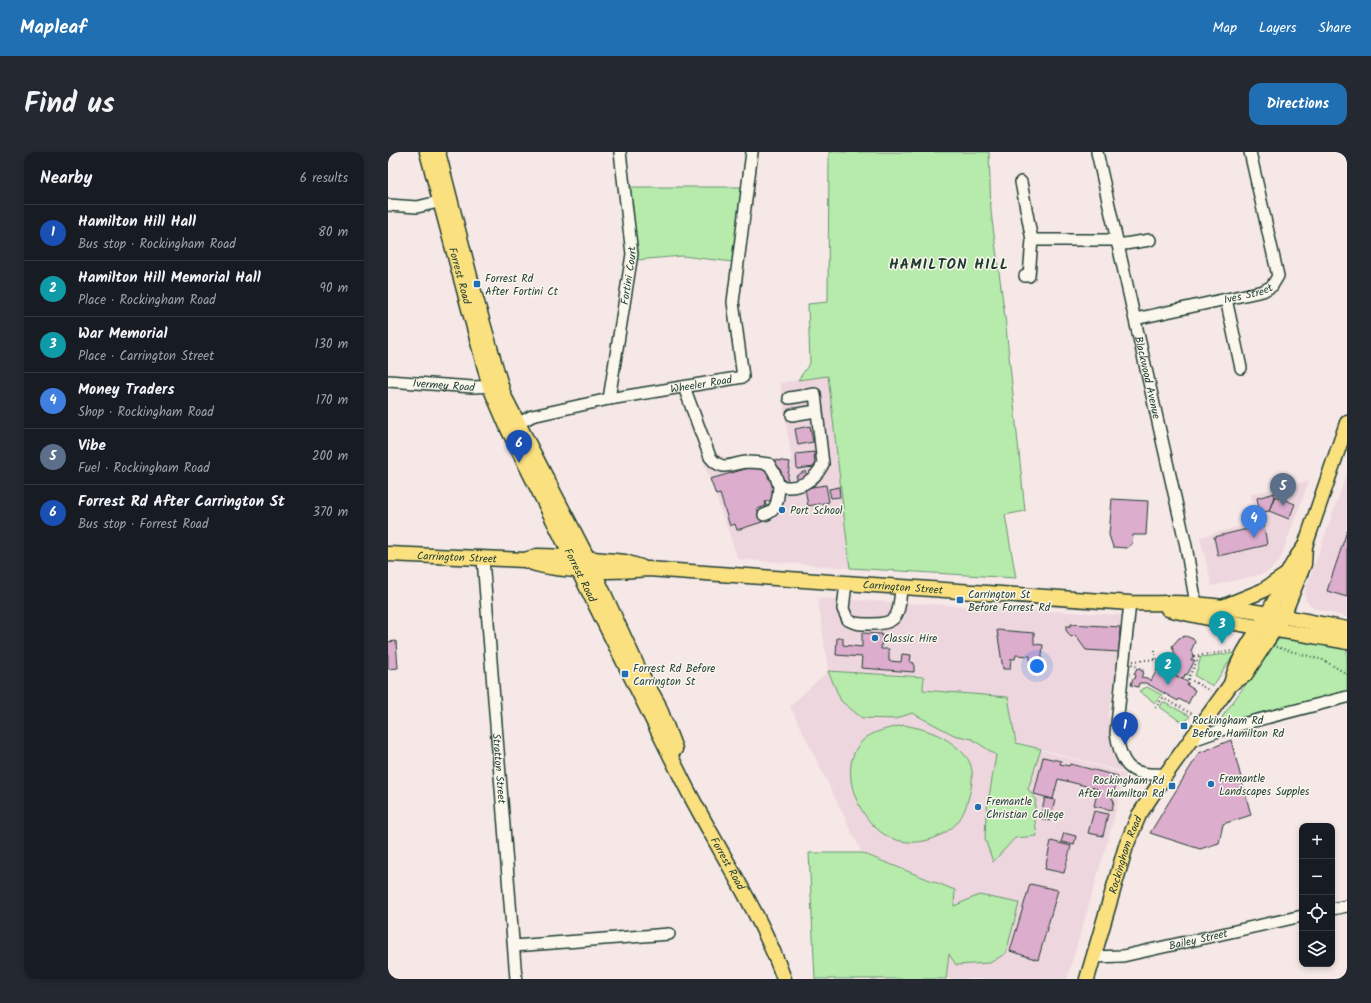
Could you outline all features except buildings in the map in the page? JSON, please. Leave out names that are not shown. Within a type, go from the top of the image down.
[{"type":"main road","name":"Forrest Road","points":[[427,152],[445,200],[495,386],[574,563],[695,806],[740,884],[784,979]]},
{"type":"main road","name":"Forrest Road","points":[[438,152],[445,200]]},
{"type":"main road","name":"Rockingham Road","points":[[1087,979],[1126,846],[1139,815],[1166,774],[1231,684],[1244,675],[1283,616],[1304,564],[1305,546],[1347,423]]},
{"type":"main road","name":"Forrest Road","points":[[513,426],[590,565],[640,672],[658,704],[688,775],[741,872],[795,979]]},
{"type":"main road","name":"Rockingham Road","points":[[1231,684],[1235,669],[1268,614],[1292,561],[1305,546]]},
{"type":"main road","name":"Carrington Street","points":[[388,554],[525,560],[537,556],[590,565],[626,562],[648,569],[1157,605],[1170,602],[1196,604],[1283,616],[1347,629]]},
{"type":"main road","points":[[1221,607],[1262,591],[1286,575]]},
{"type":"main road","name":"Carrington Street","points":[[1157,605],[1169,610],[1259,628],[1275,629],[1347,642]]},
{"type":"street","name":"Fortini Court","points":[[609,399],[632,254],[620,152]]},
{"type":"street","name":"Wheeler Road","points":[[513,426],[532,416],[609,399],[744,377],[733,302],[752,152]]},
{"type":"street","name":"Blackwood Avenue","points":[[1096,152],[1186,546],[1196,604]]},
{"type":"street","name":"Ives Street","points":[[1135,319],[1263,291],[1272,286],[1278,276],[1250,152]]},
{"type":"street","points":[[1021,182],[1032,240],[1030,276],[1025,276]]},
{"type":"street","points":[[388,205],[417,207],[445,200]]},
{"type":"street","points":[[1032,240],[1117,243],[1150,240]]},
{"type":"street","points":[[1226,299],[1241,368]]},
{"type":"street","name":"Ivermey Road","points":[[388,381],[495,386]]},
{"type":"street","points":[[684,387],[710,457],[715,463],[720,466],[747,462],[769,464],[775,474],[779,486],[778,499],[770,513],[764,515]]},
{"type":"street","points":[[779,486],[788,488],[798,487],[819,472],[823,464],[815,394],[790,398]]},
{"type":"street","points":[[792,415],[816,411]]},
{"type":"street","name":"Stratton Street","points":[[483,559],[516,979]]},
{"type":"street","points":[[846,583],[843,610],[848,620],[853,623],[882,625],[895,619],[899,611],[901,587]]},
{"type":"street","points":[[1130,603],[1118,704],[1116,733],[1119,751],[1125,762],[1140,774],[1166,774]]},
{"type":"street","points":[[1190,741],[1227,728],[1347,697]]},
{"type":"street","points":[[1335,908],[1347,906]]},
{"type":"street","name":"Bailey Street","points":[[1093,957],[1124,956],[1299,917]]},
{"type":"street","points":[[514,946],[669,934]]},
{"type":"path","points":[[1155,659],[1156,648]]},
{"type":"path","points":[[1279,648],[1323,660],[1347,674]]},
{"type":"path","points":[[1194,656],[1239,651]]},
{"type":"path","points":[[1188,679],[1200,655]]},
{"type":"path","points":[[1143,670],[1130,662],[1173,658]]},
{"type":"path","points":[[1152,660],[1171,670]]},
{"type":"path","points":[[1184,677],[1210,691]]},
{"type":"path","points":[[1155,708],[1163,698],[1194,715]]},
{"type":"shaded area","name":"Port School","points":[[828,375],[850,568],[738,559],[684,406],[697,401],[717,454],[732,460],[748,457],[792,461],[780,383]]},
{"type":"shaded area","points":[[1347,473],[1347,617],[1314,608],[1306,601],[1305,591]]},
{"type":"shaded area","points":[[1309,481],[1279,562],[1266,573],[1212,586],[1200,537],[1257,522],[1251,494]]},
{"type":"shaded area","name":"Fremantle Christian College","points":[[818,598],[1123,615],[1118,665],[1108,716],[1112,751],[1125,772],[1016,742],[1008,697],[1016,743],[1126,774],[1067,979],[946,979],[955,890],[862,853],[790,706],[828,671]],"holes":[[[872,673],[925,676],[925,690],[924,677]]]},
{"type":"green space","points":[[829,152],[989,152],[991,212],[1005,317],[1025,511],[1005,515],[1016,578],[850,568],[828,376],[798,380],[810,363],[808,304],[828,302]]},
{"type":"green space","points":[[630,187],[742,187],[733,262],[682,256],[636,260]]},
{"type":"green space","points":[[1286,636],[1347,647],[1347,693],[1228,722],[1222,717],[1278,640]]},
{"type":"green space","points":[[1235,653],[1213,686],[1195,676],[1201,657]]},
{"type":"green space","points":[[828,671],[924,677],[923,690],[1008,697],[1016,743],[1041,749],[1028,789],[1036,799],[1034,814],[1037,836],[1015,838],[993,862],[985,839],[986,815],[996,755],[972,739],[954,735],[912,713],[895,719],[862,718],[841,701]]},
{"type":"green space","points":[[1147,687],[1162,695],[1155,703],[1139,691]]},
{"type":"green space","points":[[1163,702],[1190,716],[1184,724],[1160,707]]},
{"type":"green space","points":[[904,725],[919,728],[949,741],[964,754],[970,763],[972,771],[972,784],[966,807],[957,823],[939,836],[917,842],[895,840],[876,828],[868,820],[861,809],[852,786],[851,762],[855,751],[862,741],[876,732]]},
{"type":"green space","points":[[809,853],[862,853],[955,890],[954,906],[979,895],[1019,903],[1006,953],[990,963],[956,965],[949,954],[946,979],[815,979]]},
{"type":"place","name":"Forrest Rd After Fortini Ct","points":[[477,284]]},
{"type":"place","name":"Forrest Rd After Carrington St","points":[[519,463]]},
{"type":"place","name":"Vibe","points":[[1283,506]]},
{"type":"place","name":"Port School","points":[[782,510]]},
{"type":"place","name":"Money Traders","points":[[1254,538]]},
{"type":"place","name":"Carrington St Before Forrest Rd","points":[[960,600]]},
{"type":"place","name":"Classic Hire","points":[[875,638]]},
{"type":"place","name":"War Memorial","points":[[1222,644]]},
{"type":"place","name":"Forrest Rd Before Carrington St","points":[[625,674]]},
{"type":"place","name":"Hamilton Hill Memorial Hall","points":[[1168,685]]},
{"type":"place","name":"Rockingham Rd Before Hamilton Rd","points":[[1184,726]]},
{"type":"place","name":"Hamilton Hill Hall","points":[[1125,745]]},
{"type":"place","name":"Fremantle Landscapes Supples","points":[[1211,784]]},
{"type":"place","name":"Rockingham Rd After Hamilton Rd","points":[[1172,786]]},
{"type":"place","name":"Fremantle Christian College","points":[[978,807]]},
{"type":"district","name":"HAMILTON HILL","points":[[949,264]]}]
